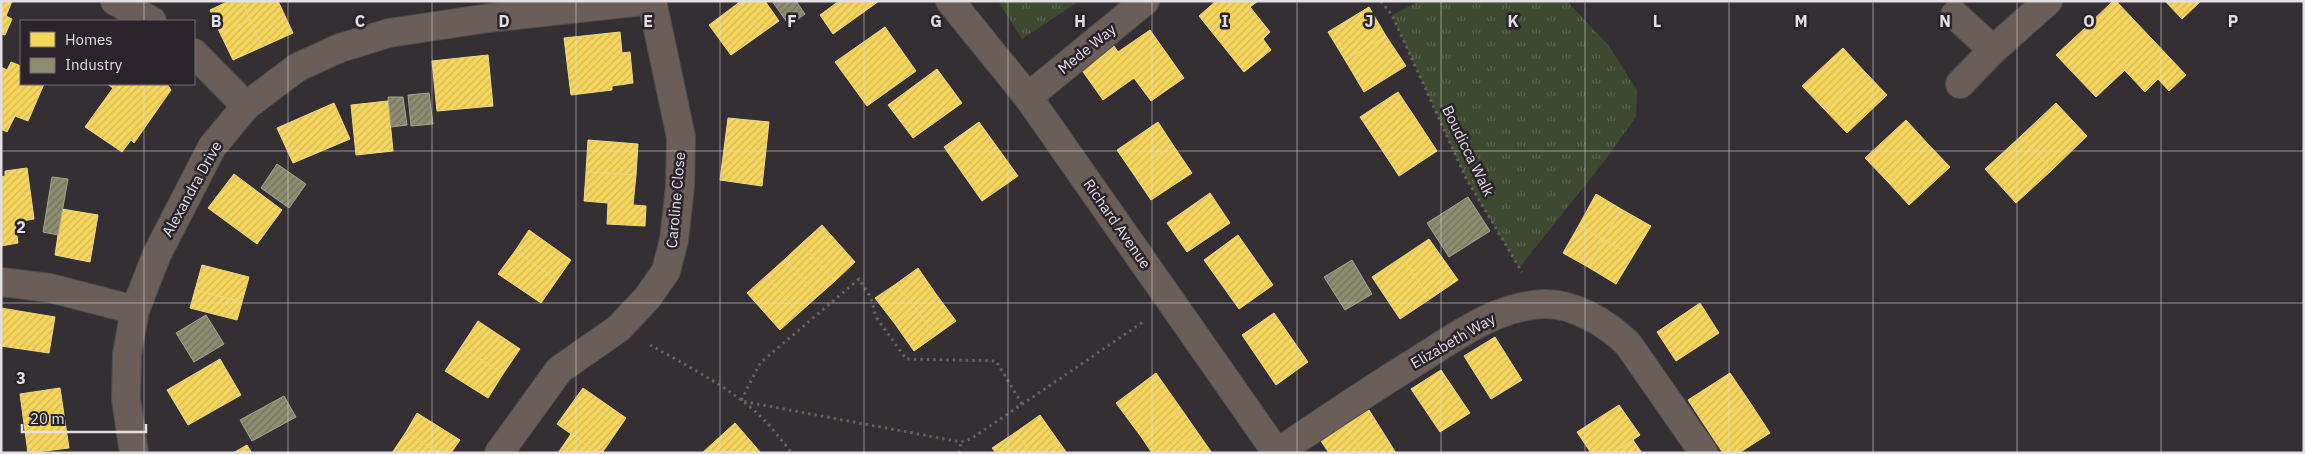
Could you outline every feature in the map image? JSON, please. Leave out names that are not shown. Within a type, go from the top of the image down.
[{"type":"street","points":[[115,1],[150,20]]},
{"type":"street","name":"Alexandra Drive","points":[[134,453],[126,399],[127,354],[135,310],[157,254],[212,147],[246,106],[298,67],[340,48],[389,33],[489,18],[644,1]]},
{"type":"street","name":"Caroline Close","points":[[499,453],[559,370],[619,328],[648,297],[666,271],[674,240],[680,187],[681,137],[652,1]]},
{"type":"street","name":"Richard Avenue","points":[[950,1],[1028,97],[1277,453]]},
{"type":"street","name":"Mede Way","points":[[1028,97],[1145,1]]},
{"type":"street","points":[[1960,84],[1993,50],[2048,1]]},
{"type":"street","points":[[1955,15],[1993,50]]},
{"type":"street","points":[[195,54],[246,106]]},
{"type":"street","points":[[1,282],[50,288],[135,310]]},
{"type":"street","name":"Elizabeth Way","points":[[1277,453],[1356,398],[1488,318],[1517,308],[1546,304],[1583,312],[1616,332],[1628,344],[1704,453]]},
{"type":"path","name":"Boudicca Walk","points":[[1381,1],[1392,15],[1466,178],[1519,268],[1546,304]]},
{"type":"path","points":[[741,401],[760,363],[859,279],[871,298],[876,317],[906,359],[996,361],[1022,404]]},
{"type":"path","points":[[741,401],[961,442],[971,439],[1172,302]]},
{"type":"path","points":[[619,328],[685,364],[741,401],[758,414],[792,453]]},
{"type":"path","points":[[959,453],[961,442]]},
{"type":"green space","points":[[998,1],[1079,1],[1022,39]]},
{"type":"green space","points":[[1420,1],[1567,1],[1609,46],[1637,90],[1636,117],[1606,159],[1519,268],[1466,178],[1392,15]]},
{"type":"building: Homes","points":[[1,1],[12,1],[6,16],[12,19],[5,35],[1,34]]},
{"type":"building: Homes","points":[[229,1],[242,1],[250,20],[220,33],[210,10]]},
{"type":"building: Homes","points":[[242,1],[278,1],[293,33],[262,47]]},
{"type":"building: Homes","points":[[741,1],[765,1],[779,21],[731,55],[709,25]]},
{"type":"building: Homes","points":[[839,1],[879,1],[833,34],[820,15]]},
{"type":"building: Homes","points":[[1216,1],[1258,1],[1250,7],[1270,32],[1263,39],[1271,50],[1244,72],[1199,16]]},
{"type":"building: Homes","points":[[2113,1],[2116,1],[2186,75],[2169,91],[2158,79],[2145,92],[2085,28]]},
{"type":"building: Homes","points":[[2165,1],[2201,1],[2182,19]]},
{"type":"building: Homes","points":[[1369,7],[1386,36],[1345,60],[1328,32]]},
{"type":"building: Homes","points":[[250,20],[262,47],[233,60],[220,33]]},
{"type":"building: Homes","points":[[885,27],[916,71],[867,106],[835,62]]},
{"type":"building: Homes","points":[[2085,28],[2125,70],[2096,97],[2056,55]]},
{"type":"building: Homes","points":[[1150,30],[1184,78],[1151,101],[1134,78],[1103,100],[1081,69],[1114,46],[1118,52]]},
{"type":"building: Homes","points":[[620,32],[622,53],[630,52],[633,83],[612,86],[612,90],[571,95],[564,38]]},
{"type":"building: Homes","points":[[1386,36],[1406,66],[1364,92],[1345,60]]},
{"type":"building: Homes","points":[[1843,48],[1865,72],[1825,110],[1802,86]]},
{"type":"building: Homes","points":[[488,55],[493,106],[437,111],[432,61]]},
{"type":"building: Homes","points":[[11,62],[20,66],[20,85],[44,85],[28,121],[15,116],[7,132],[1,129],[1,67],[7,70]]},
{"type":"building: Homes","points":[[937,69],[962,103],[913,138],[888,105]]},
{"type":"building: Homes","points":[[1865,72],[1887,95],[1847,133],[1825,110]]},
{"type":"building: Homes","points":[[108,85],[168,85],[171,90],[134,143],[131,140],[122,152],[85,127],[113,88]]},
{"type":"building: Homes","points":[[1398,92],[1418,122],[1380,147],[1360,117]]},
{"type":"building: Homes","points":[[388,101],[393,151],[356,155],[351,105]]},
{"type":"building: Homes","points":[[334,103],[350,139],[293,163],[277,128]]},
{"type":"building: Homes","points":[[2056,103],[2087,136],[2052,170],[2021,136]]},
{"type":"building: Homes","points":[[728,118],[769,122],[762,186],[720,180]]},
{"type":"building: Homes","points":[[1906,120],[1928,144],[1888,182],[1865,158]]},
{"type":"building: Homes","points":[[979,122],[1018,176],[982,201],[944,147]]},
{"type":"building: Homes","points":[[1158,122],[1173,145],[1132,172],[1117,150]]},
{"type":"building: Homes","points":[[1418,122],[1437,151],[1399,176],[1380,147]]},
{"type":"building: Homes","points":[[2021,136],[2052,170],[2016,203],[1985,169]]},
{"type":"building: Homes","points":[[588,140],[638,144],[636,175],[586,172]]},
{"type":"building: Homes","points":[[1928,144],[1950,167],[1909,205],[1888,182]]},
{"type":"building: Homes","points":[[1173,145],[1192,173],[1151,200],[1132,172]]},
{"type":"building: Homes","points":[[27,168],[34,219],[15,222],[18,243],[1,246],[1,177],[5,176],[5,171]]},
{"type":"building: Homes","points":[[586,172],[636,175],[633,205],[646,206],[645,226],[607,224],[608,203],[584,201]]},
{"type":"building: Homes","points":[[234,174],[282,210],[257,244],[208,208]]},
{"type":"building: Homes","points":[[1210,193],[1230,223],[1187,252],[1167,223]]},
{"type":"building: Homes","points":[[1596,194],[1621,209],[1604,240],[1579,225]]},
{"type":"building: Homes","points":[[62,209],[98,215],[90,262],[55,255]]},
{"type":"building: Homes","points":[[1621,209],[1651,226],[1633,256],[1604,240]]},
{"type":"building: Homes","points":[[822,225],[855,262],[835,281],[801,244]]},
{"type":"building: Homes","points":[[1579,225],[1604,240],[1588,267],[1563,253]]},
{"type":"building: Homes","points":[[529,230],[571,260],[557,280],[515,251]]},
{"type":"building: Homes","points":[[1238,235],[1273,285],[1239,309],[1204,260]]},
{"type":"building: Homes","points":[[1429,239],[1458,280],[1430,299],[1402,257]]},
{"type":"building: Homes","points":[[1604,240],[1633,256],[1616,284],[1588,267]]},
{"type":"building: Homes","points":[[801,244],[835,281],[818,296],[785,259]]},
{"type":"building: Homes","points":[[515,251],[557,280],[541,303],[498,274]]},
{"type":"building: Homes","points":[[1402,257],[1430,299],[1400,319],[1372,277]]},
{"type":"building: Homes","points":[[785,259],[818,296],[799,313],[766,276]]},
{"type":"building: Homes","points":[[202,265],[249,277],[242,302],[195,290]]},
{"type":"building: Homes","points":[[918,268],[936,294],[916,309],[896,284]]},
{"type":"building: Homes","points":[[766,276],[799,313],[780,330],[747,293]]},
{"type":"building: Homes","points":[[896,284],[916,309],[895,324],[875,298]]},
{"type":"building: Homes","points":[[195,290],[242,302],[237,320],[190,308]]},
{"type":"building: Homes","points":[[936,294],[956,321],[935,336],[916,309]]},
{"type":"building: Homes","points":[[1700,303],[1719,333],[1676,361],[1657,332]]},
{"type":"building: Homes","points":[[1,308],[55,317],[49,353],[1,346]]},
{"type":"building: Homes","points":[[916,309],[935,336],[914,351],[895,324]]},
{"type":"building: Homes","points":[[1274,313],[1308,362],[1276,385],[1242,335]]},
{"type":"building: Homes","points":[[478,321],[520,349],[503,374],[461,347]]},
{"type":"building: Homes","points":[[1495,337],[1522,380],[1491,399],[1464,356]]},
{"type":"building: Homes","points":[[461,347],[503,374],[488,398],[445,371]]},
{"type":"building: Homes","points":[[220,359],[241,395],[188,425],[167,390]]},
{"type":"building: Homes","points":[[1441,370],[1470,413],[1440,432],[1411,389]]},
{"type":"building: Homes","points":[[1156,373],[1182,410],[1142,438],[1116,403]]},
{"type":"building: Homes","points":[[1730,373],[1749,401],[1707,429],[1688,400]]},
{"type":"building: Homes","points":[[60,388],[69,448],[28,453],[20,394]]},
{"type":"building: Homes","points":[[583,388],[626,418],[602,453],[598,453],[557,424]]},
{"type":"building: Homes","points":[[1749,401],[1770,433],[1739,453],[1723,453],[1707,429]]},
{"type":"building: Homes","points":[[1619,405],[1640,435],[1614,453],[1591,453],[1577,432]]},
{"type":"building: Homes","points":[[1182,410],[1198,433],[1169,453],[1152,453],[1142,438]]},
{"type":"building: Homes","points":[[1369,410],[1396,453],[1362,453],[1345,425]]},
{"type":"building: Homes","points":[[417,413],[460,440],[451,453],[439,453],[406,432]]},
{"type":"building: Homes","points":[[1040,415],[1059,442],[1043,453],[1031,453],[1016,432]]},
{"type":"building: Homes","points":[[735,423],[761,453],[702,453]]},
{"type":"building: Homes","points":[[1345,425],[1362,453],[1329,453],[1321,441]]},
{"type":"building: Homes","points":[[406,432],[439,453],[392,453]]},
{"type":"building: Homes","points":[[1016,432],[1031,453],[996,453],[992,448]]},
{"type":"building: Homes","points":[[1198,433],[1212,453],[1169,453]]},
{"type":"building: Homes","points":[[571,434],[598,453],[558,453]]},
{"type":"building: Homes","points":[[1633,440],[1642,453],[1614,453]]},
{"type":"building: Homes","points":[[1059,442],[1067,453],[1043,453]]},
{"type":"building: Homes","points":[[247,445],[252,453],[233,453]]},
{"type":"building: Industry","points":[[772,1],[796,1],[805,14],[789,25]]},
{"type":"building: Industry","points":[[429,93],[433,124],[411,126],[408,95]]},
{"type":"building: Industry","points":[[388,97],[403,97],[407,125],[391,127]]},
{"type":"building: Industry","points":[[277,164],[306,184],[289,208],[261,188]]},
{"type":"building: Industry","points":[[52,177],[68,179],[58,235],[43,232]]},
{"type":"building: Industry","points":[[1468,197],[1490,231],[1449,257],[1427,223]]},
{"type":"building: Industry","points":[[1352,260],[1372,294],[1345,310],[1324,277]]},
{"type":"building: Industry","points":[[206,315],[224,344],[194,362],[176,333]]},
{"type":"building: Industry","points":[[284,396],[296,417],[252,441],[240,420]]}]
